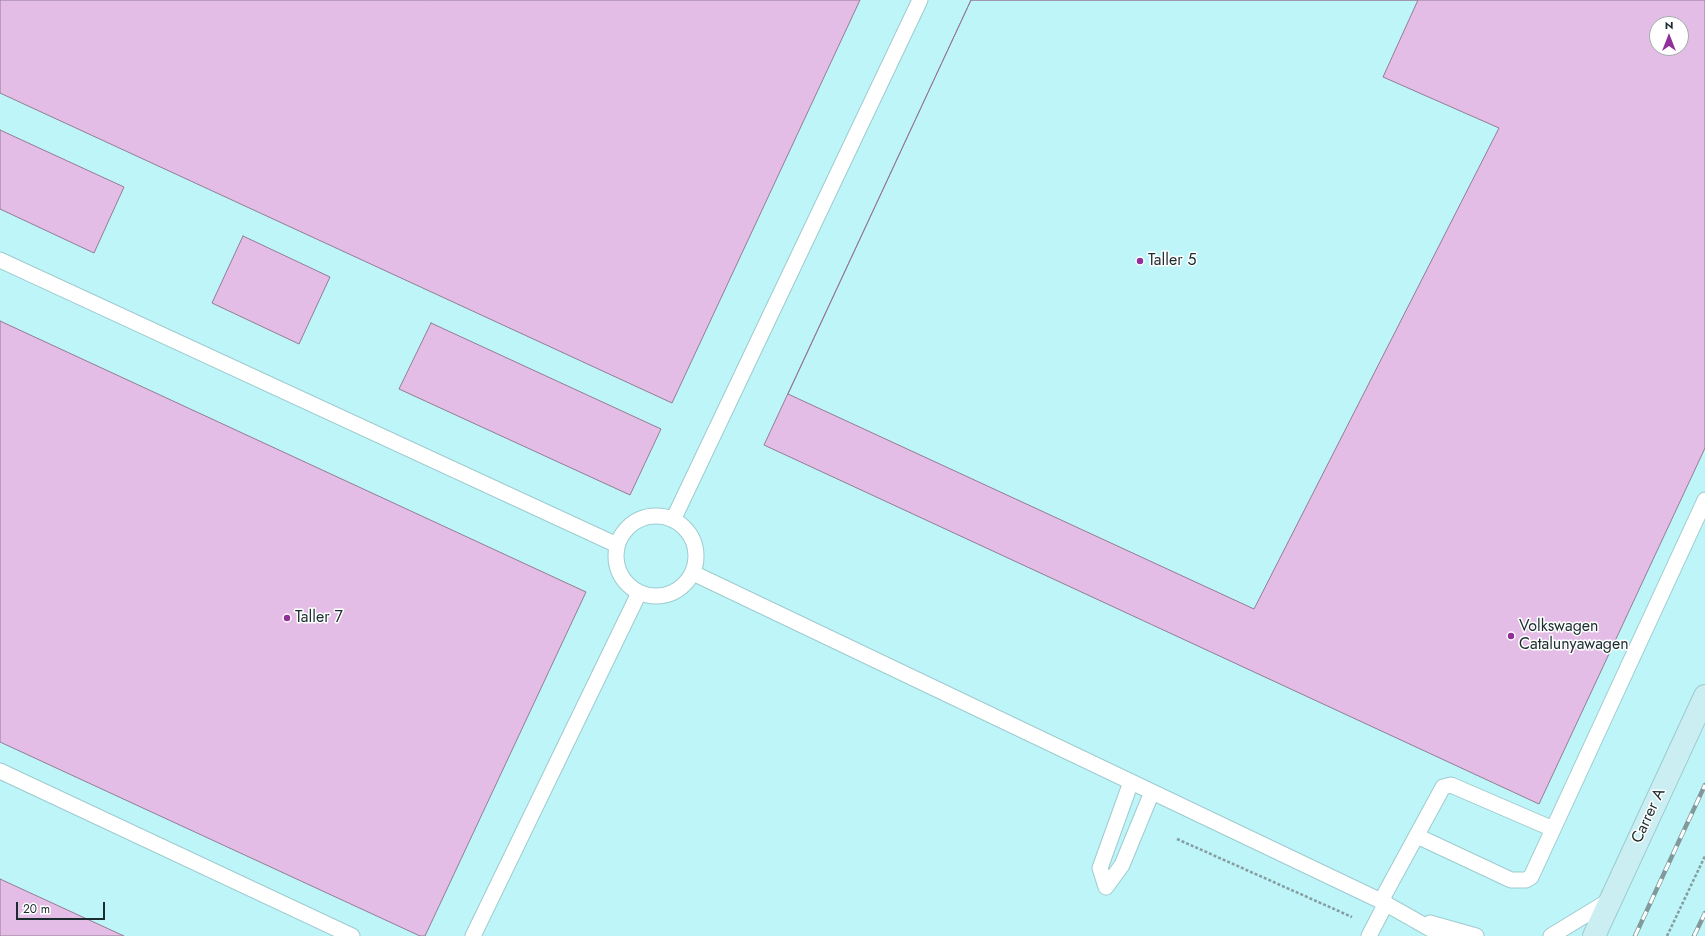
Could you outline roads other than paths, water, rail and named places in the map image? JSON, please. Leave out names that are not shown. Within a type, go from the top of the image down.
[{"type":"main road","name":"Carrer A","points":[[1594,936],[1705,696]]},
{"type":"lane","points":[[673,520],[920,0]]},
{"type":"lane","points":[[0,260],[617,545]]},
{"type":"lane","points":[[1416,836],[1511,880],[1526,880],[1531,877],[1705,500]]},
{"type":"lane","points":[[660,516],[673,520],[685,528],[693,539],[696,560],[693,573],[679,589],[666,595],[653,596],[639,592],[627,584],[619,573],[616,559],[617,545],[628,527],[639,519],[660,516]]},
{"type":"lane","points":[[693,573],[1384,902],[1443,936]]},
{"type":"lane","points":[[473,936],[639,592]]},
{"type":"lane","points":[[0,771],[352,936]]},
{"type":"lane","points":[[1131,782],[1100,868],[1106,887],[1122,865],[1152,792]]},
{"type":"lane","points":[[1371,932],[1416,836],[1442,787],[1451,785],[1553,829]]},
{"type":"lane","points":[[1551,936],[1610,900]]},
{"type":"lane","points":[[1412,918],[1476,936]]},
{"type":"railway","points":[[1635,936],[1705,785]]},
{"type":"railway","points":[[1694,936],[1705,913]]},
{"type":"place","name":"Taller 5","points":[[1140,261]]},
{"type":"place","name":"Taller 7","points":[[287,618]]},
{"type":"place","name":"Volkswagen Catalunyawagen","points":[[1511,636]]}]
